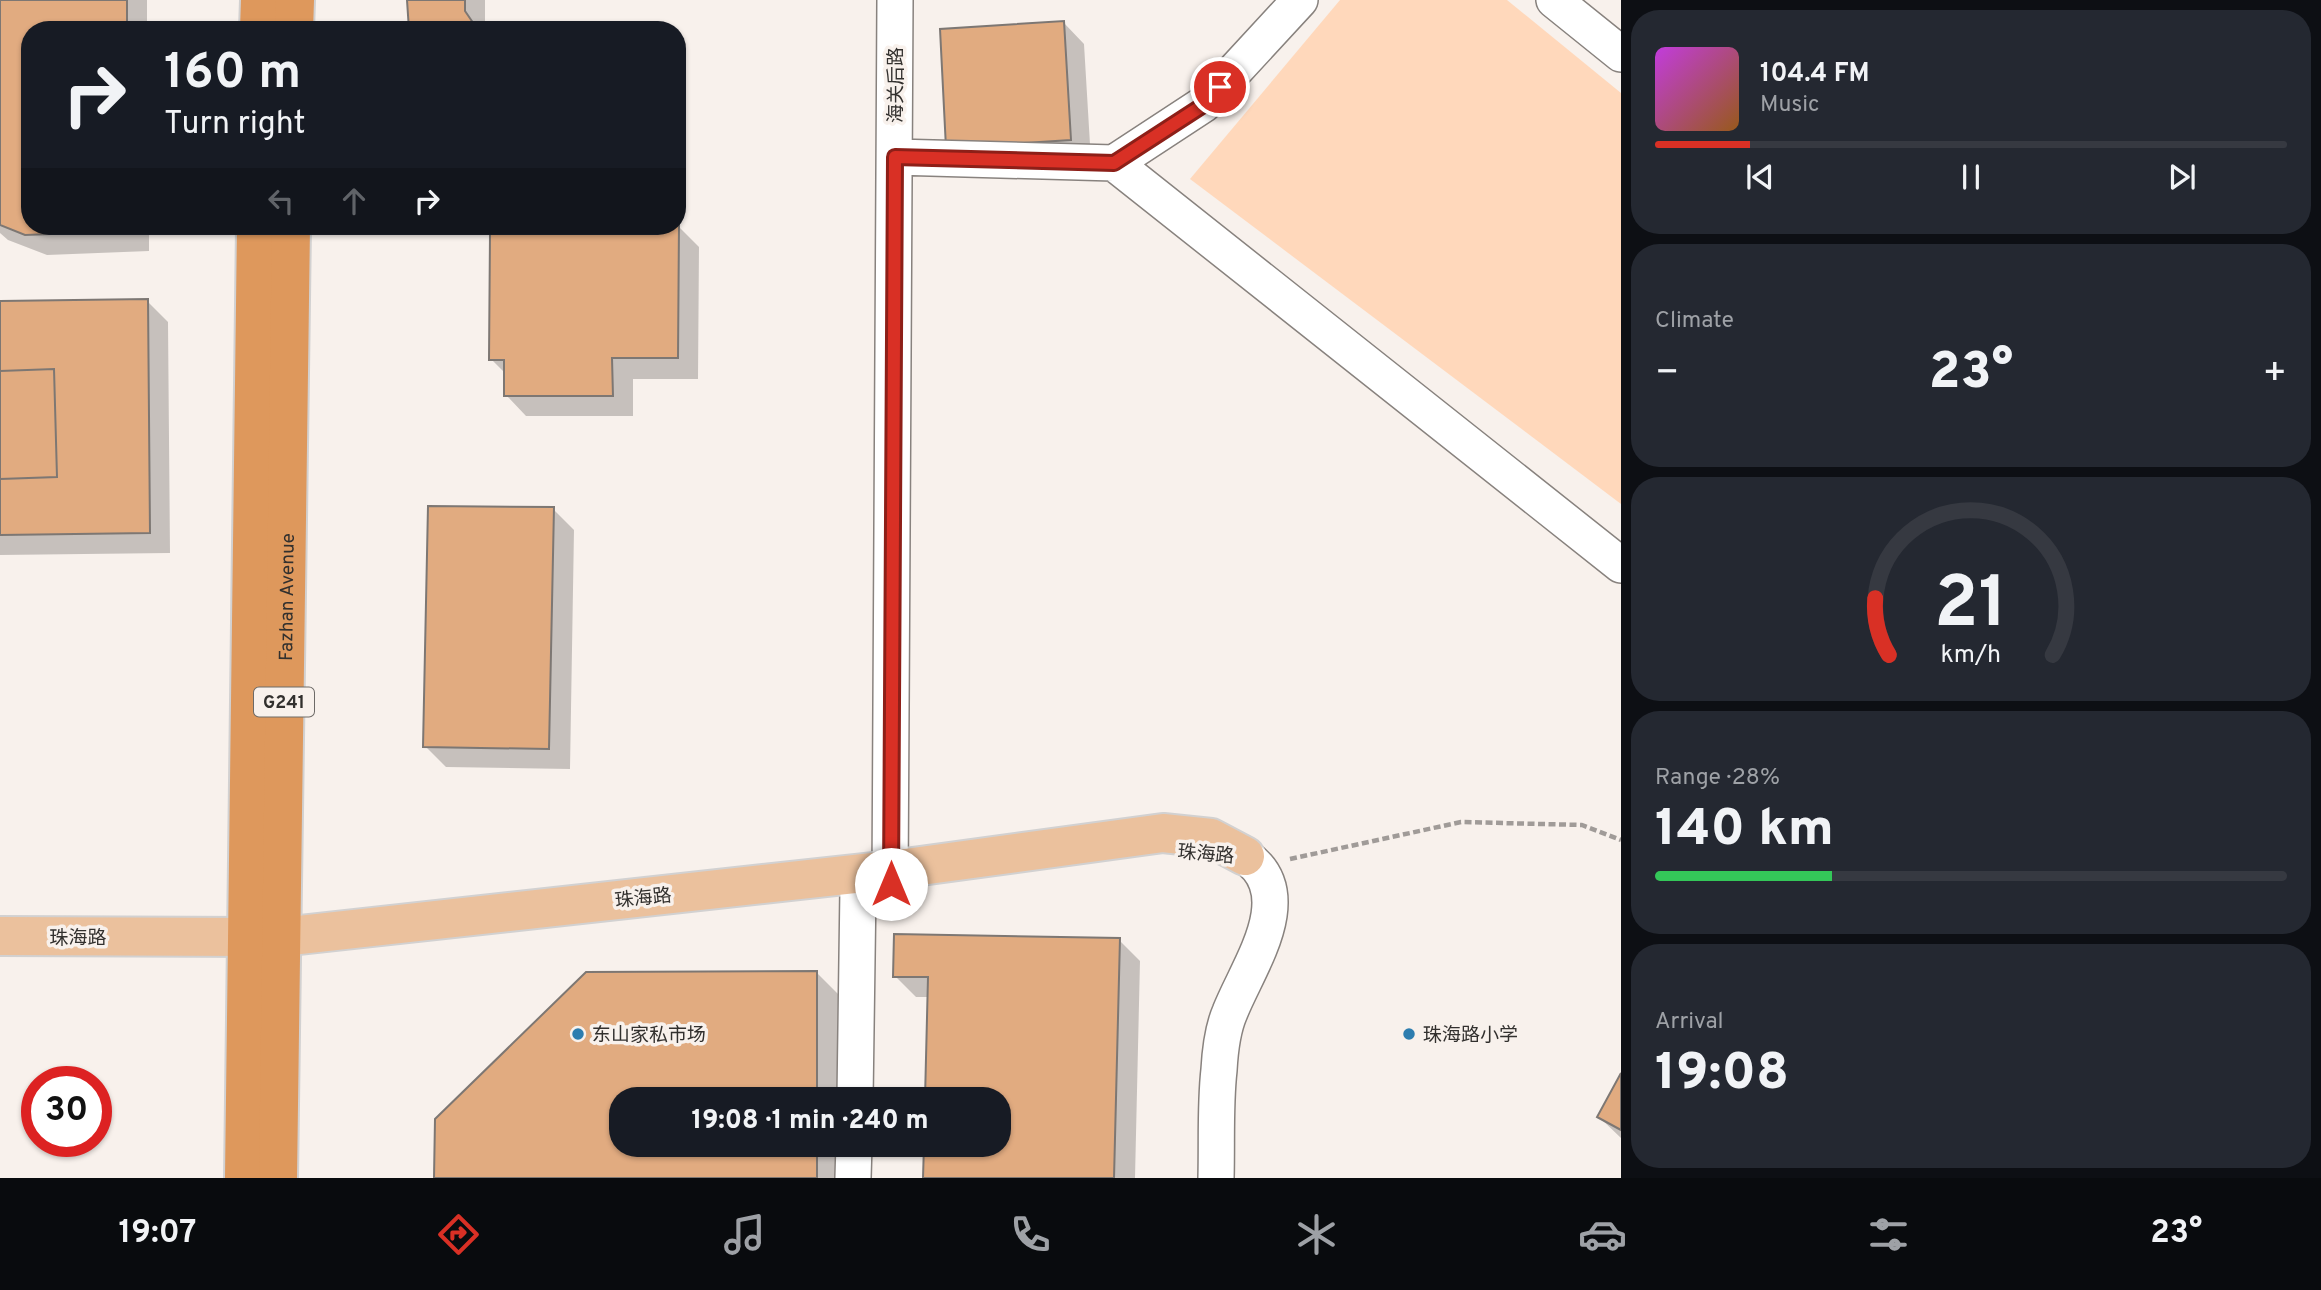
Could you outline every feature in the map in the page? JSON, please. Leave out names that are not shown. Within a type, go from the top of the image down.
[{"type":"highway","points":[[259,21],[260,0]]},
{"type":"highway","points":[[294,21],[295,0]]},
{"type":"highway","name":"Fazhan Avenue","points":[[256,235],[264,946],[278,1178]]},
{"type":"highway","name":"Fazhan Avenue","points":[[244,1178],[264,946],[290,235]]},
{"type":"main road","name":"珠海路","points":[[0,954],[264,946],[1161,849],[1252,861]]},
{"type":"main road","name":"珠海路","points":[[0,936],[264,946]]},
{"type":"street","name":"海关后路","points":[[856,1087],[880,881],[895,157],[895,0]]},
{"type":"street","points":[[895,157],[1114,163],[1205,104],[1300,0]]},
{"type":"street","points":[[1554,0],[1621,54]]},
{"type":"street","points":[[1114,163],[1621,565]]},
{"type":"street","points":[[1216,1178],[1219,1070],[1229,1013],[1251,970],[1269,921],[1268,884],[1252,861]]},
{"type":"street","points":[[853,1178],[854,1157]]},
{"type":"path","points":[[1252,861],[1461,822],[1582,825],[1621,839]]},
{"type":"shaded area","points":[[1340,0],[1507,0],[1621,93],[1621,504],[1190,179]]},
{"type":"building","points":[[0,0],[127,0],[127,21],[21,21],[21,233],[0,225]]},
{"type":"building","points":[[407,0],[465,0],[465,11],[472,21],[408,21]]},
{"type":"building","points":[[1064,21],[1071,140],[946,148],[940,29]]},
{"type":"building","points":[[490,235],[679,235],[678,358],[612,358],[613,396],[504,396],[504,360],[489,360]]},
{"type":"building","points":[[148,299],[150,533],[0,535],[0,301]]},
{"type":"building","points":[[54,369],[57,477],[0,479],[0,371]]},
{"type":"building","points":[[428,506],[554,507],[549,749],[423,747]]},
{"type":"building","points":[[894,934],[1120,938],[1114,1178],[923,1178],[924,1157],[1011,1157],[1011,1087],[925,1087],[928,977],[893,977]]},
{"type":"building","points":[[817,971],[817,1087],[609,1087],[609,1157],[817,1157],[817,1178],[434,1178],[435,1119],[586,972]]},
{"type":"building","points":[[1621,1073],[1621,1130],[1597,1117]]},
{"type":"place","name":"东山家私市场","points":[[578,1034]]},
{"type":"place","name":"珠海路小学","points":[[1409,1034]]},
{"type":"route","points":[[891,884],[895,157],[1114,163],[1205,104],[1220,87]]}]
